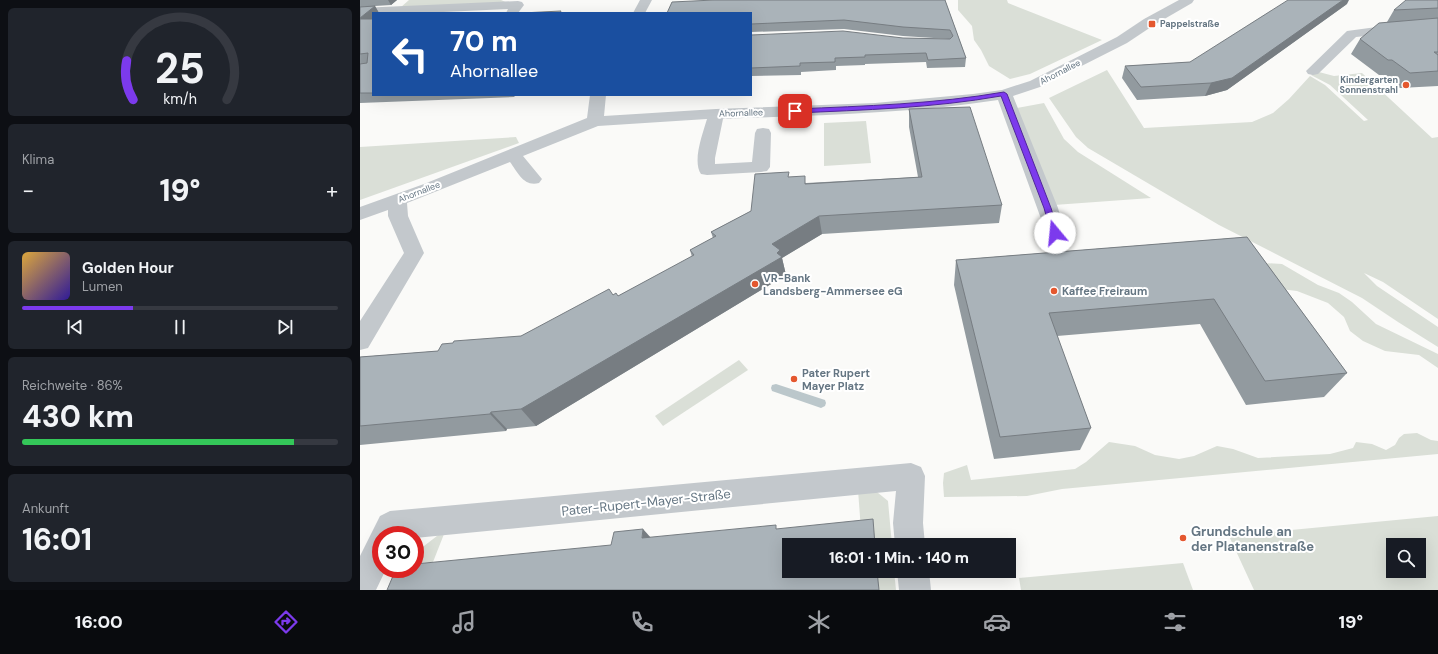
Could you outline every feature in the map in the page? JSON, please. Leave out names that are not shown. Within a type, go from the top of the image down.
[{"type":"street","points":[[640,12],[646,0],[658,0]]},
{"type":"street","name":"Ahornallee","points":[[360,214],[595,121],[716,114],[875,108],[973,99],[1004,94],[1035,84],[1122,40],[1149,22],[1188,0]]},
{"type":"street","points":[[360,12],[518,5],[513,12]]},
{"type":"street","points":[[1313,70],[1352,34],[1384,30],[1438,27]]},
{"type":"street","points":[[1004,94],[1048,208],[1055,233]]},
{"type":"street","points":[[595,121],[598,96]]},
{"type":"street","points":[[716,114],[706,158],[707,170],[761,167],[763,133]]},
{"type":"street","points":[[512,154],[532,179]]},
{"type":"street","points":[[360,341],[414,253],[398,216],[398,200]]},
{"type":"street","name":"Pater-Rupert-Mayer-Straße","points":[[390,526],[911,476],[908,523],[909,538]]},
{"type":"street","points":[[360,590],[372,565]]},
{"type":"street","points":[[914,578],[915,590]]},
{"type":"shaded area","points":[[409,0],[501,0],[510,4],[400,8]]},
{"type":"shaded area","points":[[958,0],[1007,0],[1008,3],[1102,40],[1030,74],[1010,79],[989,66],[974,40],[972,26],[958,10]]},
{"type":"shaded area","points":[[1107,70],[1144,128],[1252,122],[1273,113],[1289,99],[1310,76],[1325,85],[1364,121],[1368,120],[1330,85],[1311,75],[1315,71],[1334,76],[1362,73],[1432,138],[1438,137],[1438,319],[1383,282],[1364,273],[1377,286],[1438,327],[1438,347],[1362,298],[1219,225],[1088,148],[1076,137],[1049,98]]},
{"type":"shaded area","points":[[1044,103],[1064,139],[1078,152],[1151,198],[1054,205],[1017,108]]},
{"type":"shaded area","points":[[866,121],[871,163],[824,166],[824,123]]},
{"type":"shaded area","points":[[516,137],[519,143],[360,200],[360,147]]},
{"type":"shaded area","points":[[1263,263],[1282,264],[1318,285],[1339,293],[1352,302],[1376,324],[1438,354],[1438,368],[1419,355],[1385,351],[1363,341],[1350,331],[1344,317],[1328,303],[1297,291],[1272,288]]},
{"type":"shaded area","points":[[739,360],[748,370],[663,426],[655,416]]},
{"type":"shaded area","points":[[1417,433],[1431,440],[1438,441],[1438,454],[1062,489],[1027,496],[944,497],[944,473],[967,465],[971,480],[1075,469],[1086,462],[1109,442],[1135,446],[1155,455],[1179,459],[1194,456],[1217,446],[1233,449],[1258,458],[1330,454],[1353,448],[1356,442],[1372,444],[1386,450],[1395,445],[1399,438],[1404,434]]},
{"type":"shaded area","points":[[872,488],[888,501],[891,538],[868,538],[861,530],[858,490]]},
{"type":"shaded area","points":[[1438,516],[1438,590],[1254,590],[1229,536]]},
{"type":"shaded area","points":[[446,529],[433,562],[424,563],[424,546]]},
{"type":"shaded area","points":[[1183,563],[1193,590],[1021,590],[1019,578]]},
{"type":"shaded area","points":[[406,578],[413,578],[408,590],[395,590]]},
{"type":"shaded area","points":[[878,578],[895,578],[896,590],[879,590]]},
{"type":"building","points":[[714,0],[945,0],[966,58],[928,60],[926,53],[865,55],[865,57],[835,58],[835,62],[800,63],[800,66],[752,68],[752,35],[843,31],[903,38],[950,39],[953,36],[950,30],[903,27],[844,20],[752,24],[752,12],[667,12],[672,2]]},
{"type":"building","points":[[1288,0],[1343,0],[1232,78],[1211,83],[1141,87],[1125,66],[1190,62]]},
{"type":"building","points":[[1406,0],[1438,0],[1438,8],[1394,10]]},
{"type":"building","points":[[375,6],[360,18],[360,7]]},
{"type":"building","points":[[1438,18],[1438,52],[1434,52],[1438,55],[1438,71],[1410,73],[1392,60],[1388,60],[1360,39],[1379,23]]},
{"type":"building","points":[[360,19],[372,19],[372,93],[360,93],[360,64],[367,63],[368,53],[360,54]]},
{"type":"building","points":[[970,107],[1002,205],[819,216],[772,244],[780,250],[777,253],[782,257],[521,409],[491,412],[490,414],[360,426],[360,357],[438,351],[442,344],[453,343],[454,341],[521,336],[609,289],[613,295],[616,293],[618,296],[694,255],[690,250],[716,236],[711,232],[751,211],[755,174],[789,172],[788,177],[805,176],[805,184],[922,177],[909,109]]},
{"type":"building","points":[[1247,237],[1347,373],[1265,381],[1214,299],[1049,313],[1091,428],[1000,437],[956,260]]},
{"type":"building","points":[[873,519],[874,538],[782,538],[782,578],[878,578],[879,590],[387,590],[392,578],[424,578],[424,563],[611,545],[614,532],[643,529],[642,538],[776,525],[776,529]]},
{"type":"waterway","points":[[776,388],[821,403]]},
{"type":"place","name":"Pappelstraße","points":[[1152,24]]},
{"type":"place","name":"Kindergarten Sonnenstrahl","points":[[1406,85]]},
{"type":"place","name":"VR-Bank Landsberg-Ammersee eG","points":[[755,284]]},
{"type":"place","name":"Kaffee Freiraum","points":[[1054,291]]},
{"type":"place","name":"Pater Rupert Mayer Platz","points":[[794,379]]},
{"type":"place","name":"Grundschule an der Platanenstraße","points":[[1183,538]]},
{"type":"route","points":[[795,111],[875,108],[973,99],[1004,94],[1048,208],[1055,233]]}]
